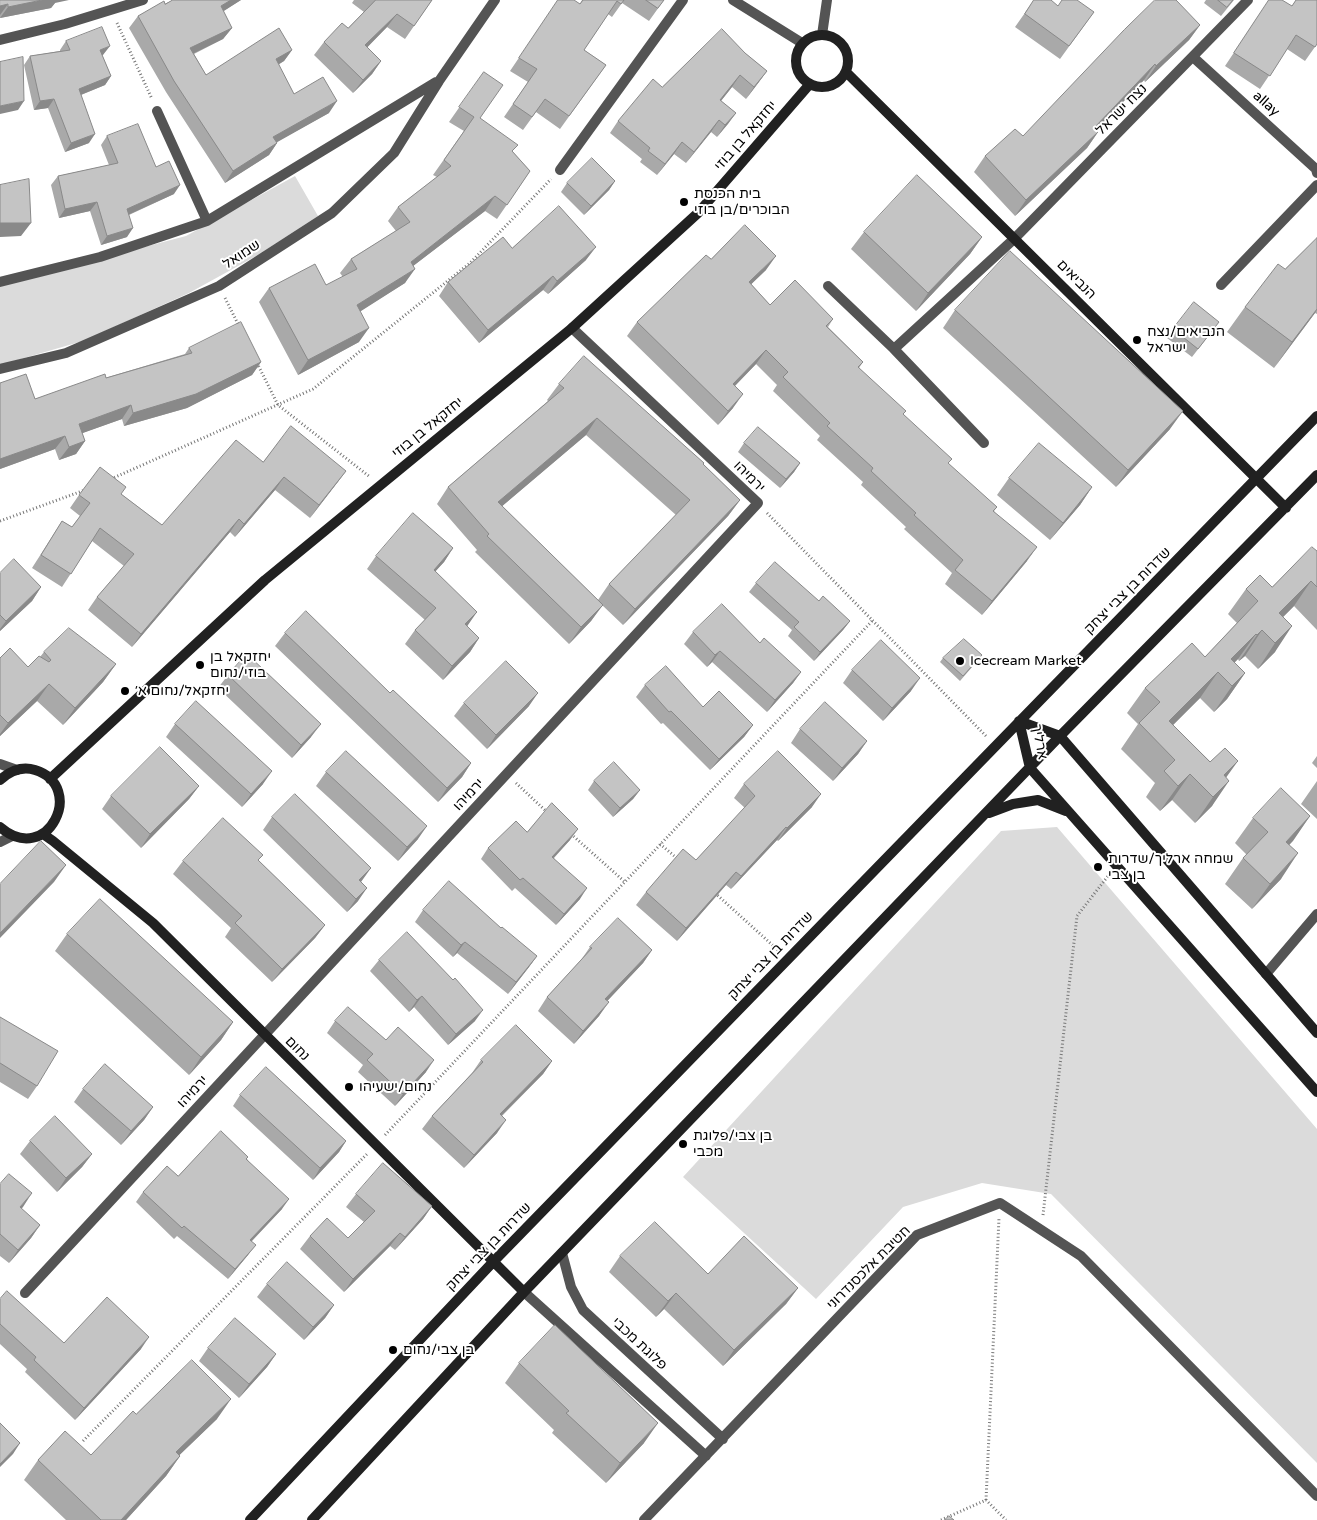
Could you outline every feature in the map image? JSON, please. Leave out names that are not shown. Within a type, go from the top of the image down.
[{"type":"street","points":[[0,40],[65,24],[143,0]]},
{"type":"street","name":"שמואל","points":[[0,369],[66,352],[219,286],[332,213],[394,153],[439,81],[495,0]]},
{"type":"street","points":[[560,170],[683,0]]},
{"type":"street","points":[[733,0],[802,43]]},
{"type":"street","points":[[822,35],[827,0]]},
{"type":"street","name":"נצח ישראל","points":[[894,349],[1014,239],[1248,0]]},
{"type":"street","points":[[822,35],[832,37],[840,42],[846,50],[848,60],[846,72],[842,79],[831,86],[820,88],[809,85],[802,79],[795,65],[797,50],[802,43],[813,36],[822,35]]},
{"type":"street","name":"allay","points":[[1193,57],[1316,169],[1317,173]]},
{"type":"street","name":"הנביאים","points":[[846,72],[1286,508]]},
{"type":"street","name":"שמואל","points":[[0,282],[100,257],[207,221],[439,81]]},
{"type":"street","name":"יחזקאל בן בוזי","points":[[50,779],[265,580],[572,328],[698,213],[809,85]]},
{"type":"street","points":[[157,111],[207,221]]},
{"type":"street","points":[[1221,285],[1317,185]]},
{"type":"street","points":[[828,286],[894,349],[984,443]]},
{"type":"street","name":"ירמיהו","points":[[25,1293],[758,503],[572,328]]},
{"type":"street","name":"שדרות בן צבי יצחק","points":[[250,1520],[494,1261],[996,745],[1257,480],[1317,416]]},
{"type":"street","points":[[312,1520],[524,1292],[1060,736],[1317,475]]},
{"type":"street","name":"ארליך","points":[[1020,721],[1060,736],[1317,1033]]},
{"type":"street","name":"ארליך","points":[[1020,721],[1030,768],[1317,1092]]},
{"type":"street","points":[[0,764],[16,770],[34,770],[50,779],[56,787],[60,798],[60,808],[54,823],[43,834],[28,838],[12,836],[0,827]]},
{"type":"street","points":[[0,780],[16,770]]},
{"type":"street","points":[[986,814],[1013,804],[1038,800],[1068,812]]},
{"type":"street","name":"נחום","points":[[43,834],[153,923],[264,1036],[524,1292]]},
{"type":"street","points":[[0,842],[12,836]]},
{"type":"street","points":[[1266,974],[1317,914]]},
{"type":"street","points":[[1000,1203],[1081,1256],[1317,1496]]},
{"type":"street","name":"חטיבת אלכסנדרוני","points":[[644,1520],[917,1235],[1000,1203]]},
{"type":"street","name":"פלוגת מכבי","points":[[562,1253],[571,1288],[583,1310],[723,1439]]},
{"type":"street","points":[[524,1292],[706,1456]]},
{"type":"path","points":[[111,10],[157,111]]},
{"type":"path","points":[[108,481],[313,389],[470,262],[560,170]]},
{"type":"path","points":[[219,286],[240,329]]},
{"type":"path","points":[[257,362],[278,405],[381,485]]},
{"type":"path","points":[[0,520],[90,488]]},
{"type":"path","points":[[758,503],[996,745]]},
{"type":"path","points":[[83,1441],[375,1145],[873,620]]},
{"type":"path","points":[[506,774],[551,815]]},
{"type":"path","points":[[566,828],[624,882]]},
{"type":"path","points":[[660,844],[682,863]]},
{"type":"path","points":[[1041,1230],[1077,916],[1116,866]]},
{"type":"path","points":[[710,889],[788,959]]},
{"type":"path","points":[[1000,1203],[986,1500],[1006,1520]]},
{"type":"path","points":[[942,1520],[986,1500]]},
{"type":"shaded area","points":[[295,176],[318,216],[258,255],[189,293],[83,341],[0,365],[0,285],[186,236]]},
{"type":"shaded area","points":[[1057,827],[1317,1129],[1317,1463],[1051,1194],[982,1183],[903,1207],[816,1299],[683,1177],[1001,831]]},
{"type":"building","points":[[0,0],[42,0],[8,7],[8,4],[0,6]]},
{"type":"building","points":[[173,0],[231,0],[221,6],[232,28],[190,48],[206,75],[279,28],[292,50],[276,59],[294,94],[323,77],[337,101],[273,137],[277,143],[233,171],[174,81],[138,16],[164,1],[165,4]]},
{"type":"building","points":[[376,0],[432,0],[414,26],[397,14],[365,45],[381,61],[363,80],[324,42],[342,23],[348,28]]},
{"type":"building","points":[[558,0],[574,0],[580,4],[583,0],[624,0],[621,4],[617,1],[584,50],[606,65],[569,116],[545,99],[532,117],[513,104],[537,69],[519,58]]},
{"type":"building","points":[[646,0],[664,0],[658,8]]},
{"type":"building","points":[[1034,0],[1051,0],[1058,6],[1062,0],[1077,0],[1094,12],[1069,46],[1025,14]]},
{"type":"building","points":[[1155,0],[1176,0],[1200,25],[1156,66],[1155,64],[1094,128],[1098,132],[1026,200],[985,156],[1015,129],[1023,136]]},
{"type":"building","points":[[1218,0],[1233,0],[1227,7]]},
{"type":"building","points":[[1269,0],[1282,0],[1292,6],[1296,0],[1317,0],[1317,44],[1315,47],[1296,35],[1270,76],[1234,53]]},
{"type":"building","points":[[102,27],[110,46],[100,50],[111,76],[79,89],[95,134],[71,143],[54,99],[40,101],[30,56],[70,50],[66,41]]},
{"type":"building","points":[[722,29],[745,53],[767,71],[754,87],[740,75],[720,100],[736,113],[725,125],[719,120],[694,152],[682,142],[665,164],[648,151],[650,148],[618,121],[653,79],[662,87]]},
{"type":"building","points":[[23,57],[24,101],[0,106],[0,62]]},
{"type":"building","points":[[484,72],[503,85],[480,118],[518,145],[512,151],[530,171],[507,205],[495,196],[411,262],[415,269],[357,305],[369,328],[308,360],[269,288],[315,264],[326,285],[357,269],[351,259],[410,222],[398,207],[451,166],[444,160],[474,117],[459,107]]},
{"type":"building","points":[[138,124],[156,167],[169,161],[180,185],[127,209],[133,228],[107,236],[97,202],[65,209],[58,176],[118,163],[107,136]]},
{"type":"building","points":[[592,158],[615,181],[591,206],[567,183]]},
{"type":"building","points":[[917,175],[982,237],[928,293],[864,232]]},
{"type":"building","points":[[29,179],[31,223],[0,223],[0,185]]},
{"type":"building","points":[[559,206],[596,247],[557,281],[553,276],[488,330],[448,282],[503,237],[512,248]]},
{"type":"building","points":[[745,225],[776,256],[749,282],[770,305],[795,280],[833,319],[826,326],[863,362],[858,367],[906,411],[903,414],[952,459],[948,463],[997,507],[993,511],[1037,547],[992,601],[955,570],[963,560],[914,515],[916,513],[871,471],[873,468],[827,426],[830,423],[783,377],[788,372],[766,350],[733,384],[743,394],[728,411],[637,322],[706,255],[711,259]]},
{"type":"building","points":[[1317,238],[1317,309],[1292,342],[1245,307],[1278,264],[1285,269]]},
{"type":"building","points":[[1010,251],[1183,411],[1128,470],[955,310]]},
{"type":"building","points":[[1194,302],[1219,322],[1198,349],[1173,329]]},
{"type":"building","points":[[241,322],[261,362],[196,394],[133,413],[131,405],[79,424],[85,441],[69,447],[65,436],[0,459],[0,383],[26,374],[35,399],[105,374],[106,378],[192,353],[189,348]]},
{"type":"building","points":[[584,356],[704,463],[740,500],[635,609],[609,584],[690,500],[597,418],[498,502],[603,605],[581,627],[487,536],[489,534],[448,487],[564,388],[559,384]]},
{"type":"building","points":[[291,426],[346,471],[319,505],[284,477],[244,524],[239,519],[141,634],[97,597],[134,554],[100,528],[71,574],[41,555],[62,521],[72,527],[90,503],[79,495],[100,467],[126,487],[121,494],[162,525],[236,440],[263,462]]},
{"type":"building","points":[[758,427],[800,463],[786,479],[744,443]]},
{"type":"building","points":[[1039,443],[1092,487],[1063,523],[1009,478]]},
{"type":"building","points":[[413,513],[453,548],[434,570],[477,612],[465,624],[479,638],[452,666],[415,630],[436,608],[376,556]]},
{"type":"building","points":[[1312,547],[1317,551],[1317,587],[1311,581],[1279,613],[1292,626],[1275,643],[1262,630],[1256,634],[1231,659],[1245,673],[1232,686],[1218,672],[1169,721],[1210,762],[1225,748],[1238,761],[1224,775],[1229,781],[1213,797],[1190,774],[1178,786],[1164,771],[1175,760],[1139,723],[1160,702],[1145,688],[1192,643],[1205,657],[1258,601],[1246,589],[1260,575],[1272,587]]},
{"type":"building","points":[[14,559],[41,587],[6,621],[0,615],[0,573]]},
{"type":"building","points":[[775,562],[819,601],[823,596],[850,621],[820,652],[794,627],[799,622],[756,583]]},
{"type":"building","points":[[722,604],[760,643],[764,638],[801,672],[775,700],[720,651],[715,655],[693,632]]},
{"type":"building","points":[[306,611],[390,693],[393,690],[471,763],[447,788],[285,633]]},
{"type":"building","points":[[69,628],[116,664],[75,708],[49,684],[8,723],[0,715],[0,658],[10,648],[28,667],[39,656],[49,662],[51,660],[44,652]]},
{"type":"building","name":"Icecream Market","points":[[964,639],[982,655],[963,676],[943,658]]},
{"type":"building","points":[[881,640],[920,678],[892,708],[852,670]]},
{"type":"building","points":[[247,654],[321,724],[301,745],[228,675]]},
{"type":"building","points":[[506,661],[538,693],[496,735],[464,703]]},
{"type":"building","points":[[666,666],[703,707],[719,691],[753,725],[719,759],[671,711],[669,712],[645,685]]},
{"type":"building","points":[[196,701],[272,771],[251,794],[175,724]]},
{"type":"building","points":[[825,702],[867,741],[842,768],[800,729]]},
{"type":"building","points":[[160,747],[199,786],[150,834],[111,796]]},
{"type":"building","points":[[346,751],[427,826],[407,847],[326,772]]},
{"type":"building","points":[[778,751],[821,794],[786,827],[741,876],[736,872],[686,928],[646,892],[683,849],[696,860],[755,796],[744,784]]},
{"type":"building","points":[[614,762],[640,790],[620,808],[594,781]]},
{"type":"building","points":[[1281,788],[1310,816],[1286,842],[1298,853],[1270,884],[1243,858],[1268,832],[1253,818]]},
{"type":"building","points":[[295,794],[371,868],[359,880],[367,888],[356,899],[272,817]]},
{"type":"building","points":[[552,803],[578,829],[552,857],[587,888],[564,914],[523,878],[520,880],[488,848],[516,821],[527,832]]},
{"type":"building","points":[[223,818],[263,855],[258,860],[325,925],[282,969],[235,923],[242,916],[183,861]]},
{"type":"building","points":[[41,841],[66,865],[0,933],[0,884]]},
{"type":"building","points":[[449,881],[501,928],[537,956],[516,982],[465,942],[461,945],[423,910]]},
{"type":"building","points":[[100,899],[233,1022],[201,1057],[67,934]]},
{"type":"building","points":[[618,918],[652,950],[605,999],[609,1002],[583,1031],[547,997]]},
{"type":"building","points":[[407,932],[453,980],[455,978],[483,1010],[456,1034],[422,996],[417,1000],[379,960]]},
{"type":"building","points":[[348,1007],[386,1040],[398,1027],[434,1060],[403,1094],[367,1060],[373,1054],[335,1021]]},
{"type":"building","points":[[0,1017],[58,1051],[37,1086],[0,1063]]},
{"type":"building","points":[[516,1025],[552,1061],[500,1114],[506,1120],[474,1155],[432,1116],[483,1062],[481,1060]]},
{"type":"building","points":[[105,1064],[153,1107],[131,1131],[83,1089]]},
{"type":"building","points":[[266,1067],[346,1141],[320,1168],[240,1095]]},
{"type":"building","points":[[55,1116],[92,1154],[66,1178],[30,1141]]},
{"type":"building","points":[[221,1131],[248,1157],[246,1159],[289,1199],[250,1240],[256,1245],[235,1269],[184,1226],[182,1228],[143,1192],[167,1166],[178,1176]]},
{"type":"building","points":[[383,1163],[432,1206],[405,1237],[400,1233],[353,1279],[310,1236],[327,1218],[348,1238],[375,1211],[356,1194]]},
{"type":"building","points":[[9,1174],[32,1193],[20,1207],[40,1225],[18,1250],[0,1234],[0,1184]]},
{"type":"building","points":[[655,1222],[708,1274],[744,1236],[798,1288],[734,1350],[676,1293],[668,1301],[620,1256]]},
{"type":"building","points":[[287,1262],[334,1305],[313,1327],[267,1284]]},
{"type":"building","points":[[7,1291],[64,1343],[107,1297],[149,1337],[84,1408],[34,1360],[36,1357],[0,1324],[0,1299]]},
{"type":"building","points":[[235,1318],[276,1354],[249,1384],[208,1348]]},
{"type":"building","points":[[555,1325],[658,1423],[620,1463],[566,1413],[569,1411],[519,1363]]},
{"type":"building","points":[[192,1360],[231,1399],[176,1452],[180,1456],[121,1520],[101,1520],[38,1460],[65,1431],[91,1455],[133,1411],[136,1414]]},
{"type":"building","points":[[0,1423],[20,1443],[0,1464]]},
{"type":"building","points":[[949,1516],[954,1520],[945,1520]]},
{"type":"place","name":"בית הכנסת הבוכרים/בן בוזי","points":[[684,202]]},
{"type":"place","name":"הנביאים/נצח ישראל","points":[[1137,340]]},
{"type":"place","name":"Icecream Market","points":[[960,661]]},
{"type":"place","name":"יחזקאל בן בוזי/נחום","points":[[200,665]]},
{"type":"place","name":"יחזקאל/נחום א׳","points":[[125,691]]},
{"type":"place","name":"שמחה ארליך/שדרות בן צבי","points":[[1098,867]]},
{"type":"place","name":"נחום/ישעיהו","points":[[349,1087]]},
{"type":"place","name":"בן צבי/פלוגת מכבי","points":[[683,1144]]},
{"type":"place","name":"בן צבי/נחום","points":[[393,1350]]}]
